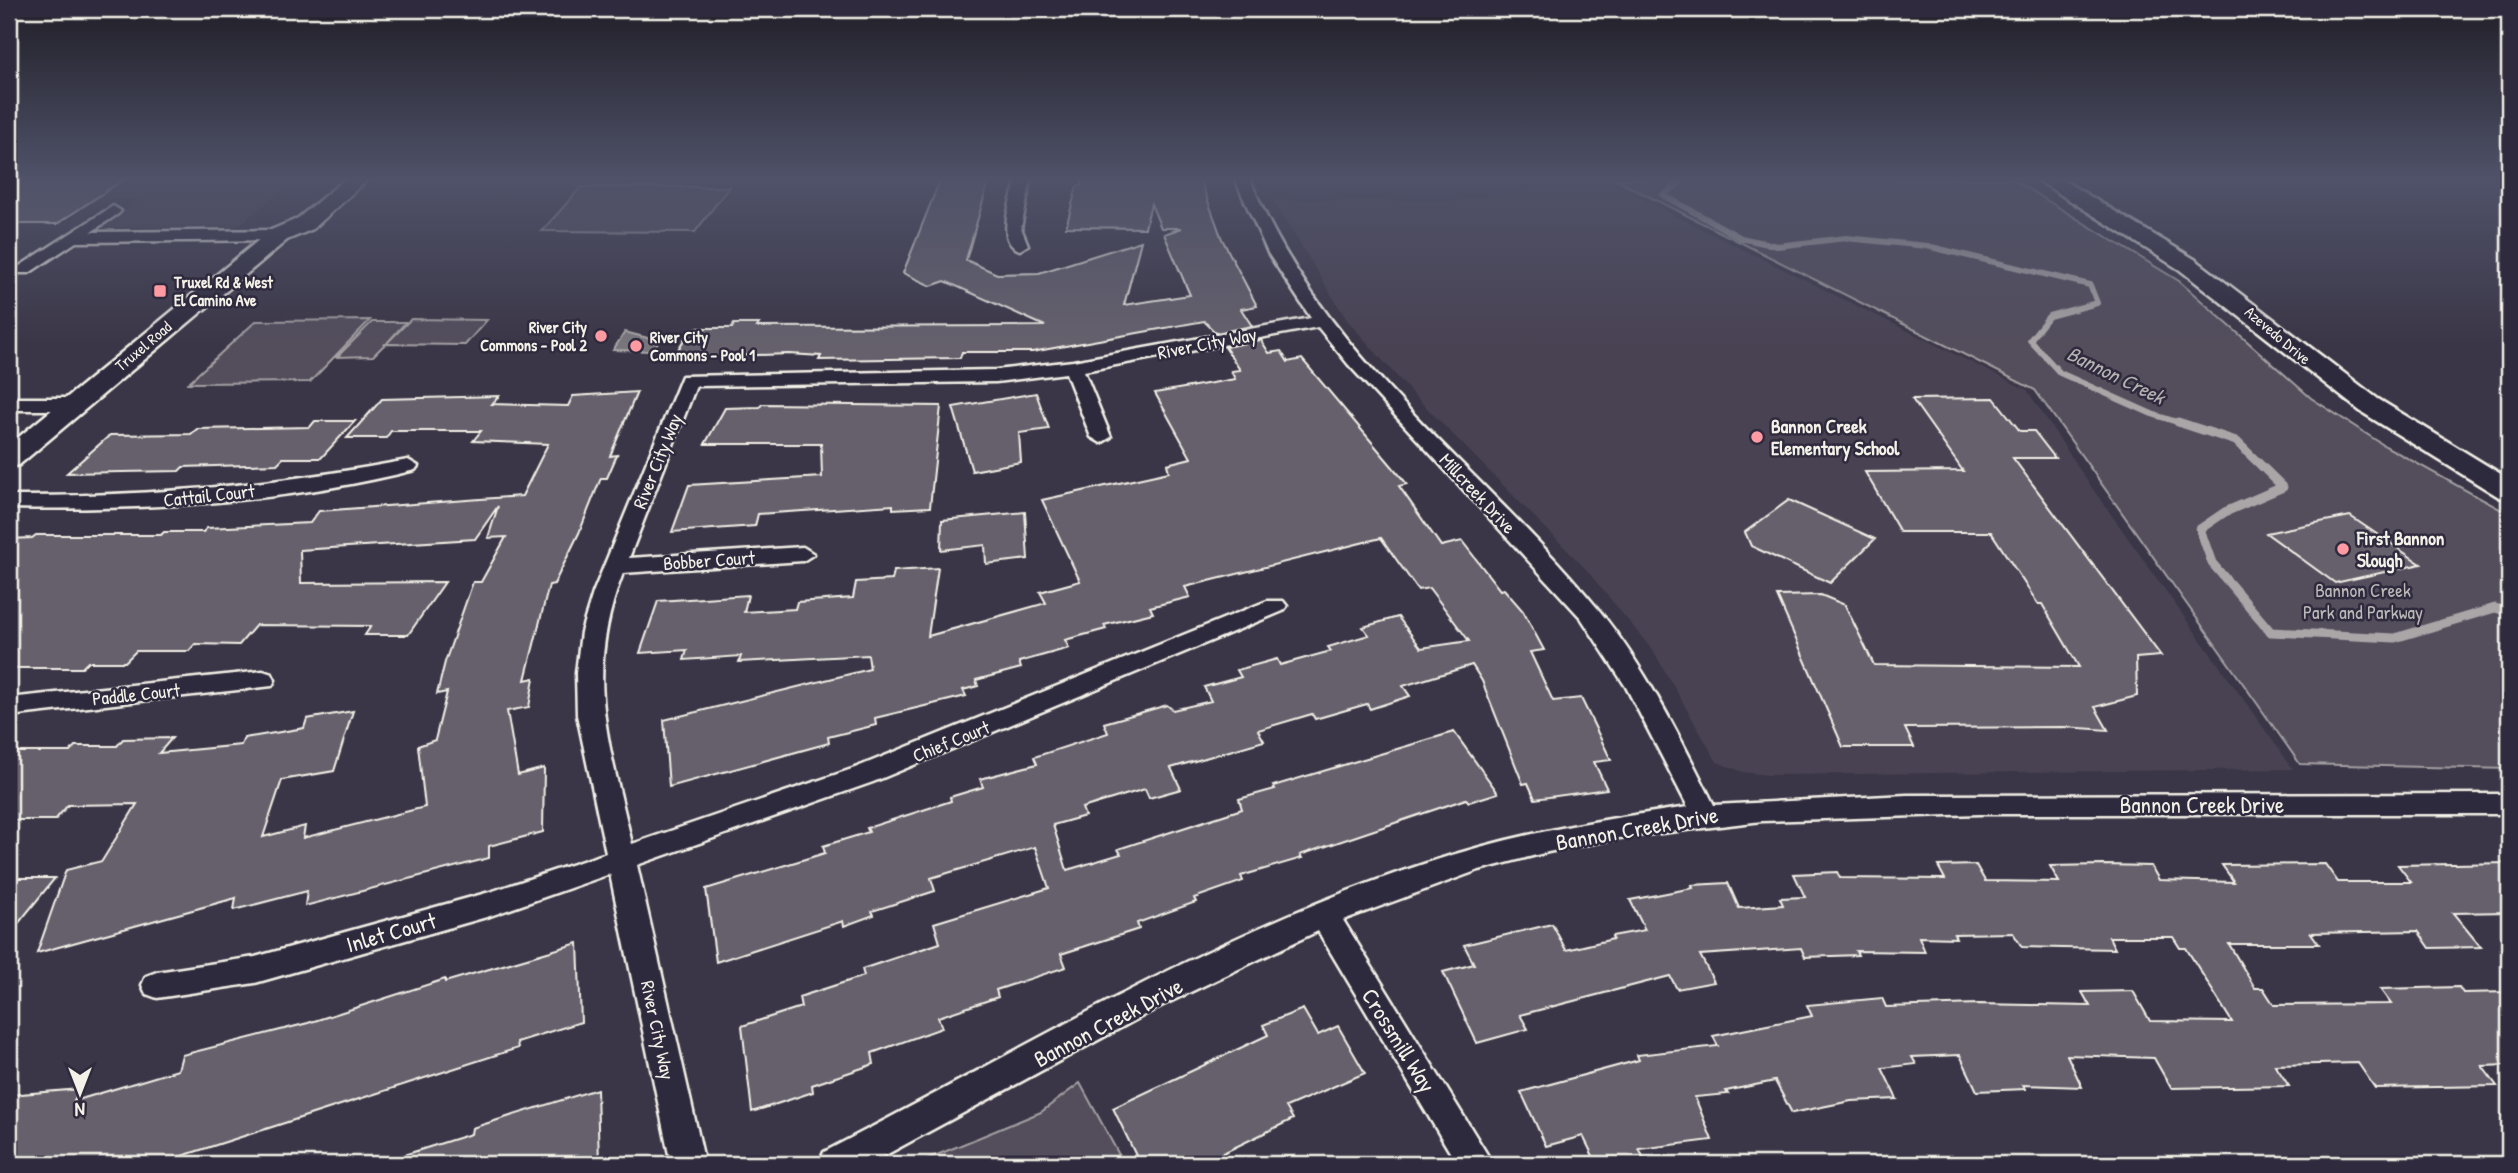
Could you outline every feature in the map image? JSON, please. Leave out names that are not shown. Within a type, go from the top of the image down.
[{"type":"main road","name":"Truxel Road","points":[[9,459],[282,234]]},
{"type":"main road","name":"Azevedo Drive","points":[[2136,234],[2188,265],[2369,405],[2509,491]]},
{"type":"street","points":[[23,270],[78,234]]},
{"type":"street","points":[[1015,234],[1020,245]]},
{"type":"street","name":"Millcreek Drive","points":[[1267,234],[1279,260],[1322,321],[1354,360],[1589,613],[1620,653],[1647,697],[1705,814]]},
{"type":"street","points":[[73,237],[279,235]]},
{"type":"street","name":"River City Way","points":[[688,1164],[590,715],[588,673],[593,632],[615,566],[689,380],[938,379],[1073,367],[1322,321]]},
{"type":"street","points":[[1073,367],[1101,437]]},
{"type":"street","points":[[9,404],[75,404]]},
{"type":"street","name":"Cattail Court","points":[[9,502],[81,503],[199,497],[290,486],[408,466]]},
{"type":"street","name":"Bobber Court","points":[[615,566],[803,554]]},
{"type":"street","name":"Chief Court","points":[[620,859],[876,771],[982,729],[1137,660],[1275,606]]},
{"type":"street","name":"Paddle Court","points":[[9,707],[263,680]]},
{"type":"street","name":"Bannon Creek Drive","points":[[836,1164],[1234,956],[1323,914],[1481,858],[1604,829],[1705,814],[1857,804],[2509,804]]},
{"type":"street","name":"Inlet Court","points":[[157,985],[255,970],[489,904],[620,859]]},
{"type":"street","name":"Crossmill Way","points":[[1323,914],[1476,1164]]},
{"type":"shaded area","name":"Bannon Creek Elementary School","points":[[1294,234],[1712,234],[2027,390],[2090,485],[2293,769],[1769,775],[1743,772],[1717,762],[1654,652],[1584,567],[1409,390],[1347,320]]},
{"type":"shaded area","name":"River City Commons - Pool 1","points":[[625,332],[659,341],[653,351],[613,350]]},
{"type":"green space","name":"Bannon Creek Park and Parkway","points":[[1723,234],[2102,234],[2179,281],[2311,398],[2385,446],[2509,514],[2509,769],[2300,764],[2035,390]]},
{"type":"green space","points":[[411,319],[487,320],[465,345],[385,344],[373,356],[337,357],[372,322],[406,322],[387,343]]},
{"type":"green space","points":[[370,320],[310,382],[188,383],[256,321]]},
{"type":"green space","points":[[1080,1083],[1124,1164],[915,1164],[1041,1112]]},
{"type":"building","points":[[919,234],[974,234],[966,260],[997,274],[1039,273],[1141,241],[1124,305],[1190,295],[1164,234],[1220,234],[1257,306],[1241,309],[1252,326],[1216,333],[1204,321],[1032,352],[962,352],[960,358],[819,360],[821,356],[789,354],[673,358],[691,328],[732,328],[734,324],[759,324],[757,327],[1045,326],[945,281],[931,286],[903,273]]},
{"type":"building","points":[[1261,340],[1269,353],[1281,351],[1288,362],[1302,359],[1407,484],[1399,486],[1441,546],[1462,541],[1500,590],[1504,589],[1523,611],[1544,650],[1530,652],[1553,701],[1581,698],[1611,760],[1594,762],[1607,789],[1535,799],[1528,783],[1523,784],[1482,681],[1472,665],[1403,686],[1410,696],[1370,709],[1367,704],[1315,719],[1312,714],[1258,730],[1264,741],[1171,768],[1181,789],[1149,798],[1145,789],[1082,808],[1085,816],[1053,825],[1067,870],[1121,854],[1118,849],[1242,809],[1239,799],[1275,789],[1273,786],[1454,732],[1498,793],[1469,802],[1466,799],[1300,855],[1302,858],[1241,876],[1243,881],[1194,898],[1196,902],[1137,923],[1139,929],[1061,954],[1066,967],[996,990],[998,997],[938,1017],[942,1028],[872,1053],[874,1064],[812,1085],[813,1092],[752,1112],[742,1026],[801,1007],[799,997],[864,976],[862,969],[940,943],[934,923],[1049,888],[1035,847],[931,878],[935,891],[872,911],[874,915],[844,926],[843,921],[716,962],[706,889],[825,853],[823,846],[869,832],[867,828],[951,801],[950,797],[983,787],[980,779],[1037,764],[1034,757],[1108,733],[1104,723],[1167,705],[1173,710],[1211,701],[1204,687],[1241,677],[1237,670],[1277,659],[1280,665],[1331,651],[1328,647],[1369,635],[1363,627],[1398,617],[1421,648],[1469,641],[1429,588],[1418,590],[1381,538],[1185,587],[1190,597],[1150,607],[1153,613],[1104,625],[1106,629],[1065,640],[1069,648],[1019,662],[1021,668],[976,680],[978,686],[963,690],[966,696],[875,718],[876,725],[828,737],[829,743],[669,787],[664,720],[870,669],[868,655],[739,662],[741,656],[684,660],[687,650],[640,653],[658,601],[748,595],[744,612],[795,609],[797,602],[853,598],[856,582],[892,580],[894,571],[938,568],[928,636],[1046,603],[1040,592],[1080,581],[1042,500],[1169,472],[1167,464],[1191,458],[1155,393],[1235,379],[1231,371],[1240,370],[1225,347]]},
{"type":"building","points":[[637,392],[610,456],[617,455],[607,478],[601,478],[579,533],[554,584],[549,585],[525,680],[534,678],[529,707],[507,711],[518,775],[544,768],[543,832],[489,846],[489,858],[305,906],[307,891],[234,910],[236,898],[37,953],[66,870],[102,861],[137,804],[68,805],[55,820],[9,820],[9,752],[70,752],[75,746],[117,746],[123,739],[172,738],[159,753],[241,745],[244,738],[304,728],[307,719],[353,711],[334,771],[282,780],[263,837],[305,826],[303,838],[425,807],[418,746],[435,740],[447,692],[437,694],[445,662],[473,582],[481,582],[506,537],[488,538],[498,506],[475,539],[300,550],[301,583],[445,582],[408,635],[365,635],[371,626],[256,625],[239,645],[195,644],[189,651],[136,651],[125,662],[88,662],[82,668],[9,668],[9,539],[32,538],[36,535],[161,535],[164,532],[203,532],[207,528],[310,523],[319,511],[522,496],[548,444],[473,441],[481,431],[391,431],[386,438],[347,438],[382,399],[499,396],[492,404],[568,406],[573,396]]},
{"type":"building","points":[[1036,393],[1049,429],[1019,433],[1021,462],[972,471],[953,407]]},
{"type":"building","points":[[1994,398],[2020,431],[2034,431],[2055,458],[2013,458],[2161,656],[2136,658],[2137,696],[2095,707],[2108,730],[2064,727],[1905,728],[1914,747],[1843,747],[1777,596],[1821,595],[1845,605],[1874,665],[2079,667],[2042,604],[2038,604],[1991,532],[1900,532],[1865,472],[1963,471],[1912,399]]},
{"type":"building","points":[[762,404],[941,406],[930,507],[893,509],[893,505],[758,514],[755,526],[672,532],[689,485],[822,477],[821,444],[705,444],[725,408],[760,407]]},
{"type":"building","points":[[315,421],[355,421],[321,458],[283,458],[277,464],[183,467],[179,471],[67,473],[110,435],[191,434],[197,429],[310,427]]},
{"type":"building","points":[[1789,500],[1875,539],[1830,583],[1751,546],[1745,532]]},
{"type":"building","points":[[1025,512],[1028,559],[986,564],[985,545],[941,550],[942,520]]},
{"type":"building","name":"First Bannon Slough","points":[[2350,516],[2421,564],[2335,583],[2266,533]]},
{"type":"building","points":[[2509,863],[2509,912],[2453,913],[2481,947],[2430,948],[2418,931],[2311,933],[2319,944],[2229,944],[2255,988],[2263,988],[2274,1005],[2391,1004],[2380,989],[2459,987],[2463,993],[2509,992],[2509,1065],[2482,1066],[2497,1086],[2375,1088],[2358,1063],[2275,1065],[2289,1086],[2171,1088],[2154,1058],[2067,1055],[2082,1087],[2023,1085],[2025,1089],[1977,1091],[1960,1055],[1912,1057],[1916,1064],[1882,1068],[1897,1099],[1851,1101],[1792,1113],[1775,1081],[1726,1091],[1728,1094],[1695,1097],[1712,1140],[1639,1149],[1647,1164],[1597,1164],[1583,1136],[1546,1146],[1521,1092],[1639,1060],[1637,1055],[1718,1046],[1713,1036],[1812,1016],[1807,1005],[1882,998],[1886,1007],[1978,1004],[2090,1006],[2082,992],[2133,991],[2150,1021],[2232,1022],[2186,948],[2180,948],[2173,937],[2109,937],[2115,949],[2022,947],[2013,933],[1954,934],[1956,938],[1919,937],[1925,952],[1856,951],[1858,955],[1805,957],[1801,948],[1700,955],[1714,982],[1677,989],[1670,976],[1520,1015],[1528,1029],[1477,1043],[1443,972],[1474,964],[1464,945],[1552,924],[1566,950],[1613,939],[1612,936],[1645,930],[1630,900],[1693,888],[1692,885],[1728,883],[1739,908],[1783,905],[1780,898],[1805,897],[1794,874],[1837,872],[1840,878],[1945,879],[1938,866],[1976,865],[1985,881],[2059,882],[2050,866],[2104,865],[2151,866],[2159,880],[2234,882],[2222,865],[2325,864],[2338,882],[2411,882],[2398,865]]},
{"type":"building","points":[[9,878],[55,878],[9,935]]},
{"type":"building","points":[[578,943],[581,1022],[517,1042],[518,1048],[157,1164],[9,1164],[9,1095],[81,1089],[74,1101],[178,1070],[182,1055],[308,1023],[445,979],[445,982]]},
{"type":"building","points":[[1303,1009],[1318,1035],[1338,1026],[1365,1073],[1286,1107],[1293,1119],[1217,1156],[1222,1164],[1140,1164],[1113,1108],[1268,1035],[1263,1025]]},
{"type":"building","points":[[597,1089],[599,1164],[392,1164],[391,1159],[471,1134],[472,1128]]},
{"type":"waterway","name":"Bannon Creek","points":[[1733,234],[1777,246],[1846,238],[1927,246],[2090,285],[2097,303],[2049,316],[2030,340],[2060,373],[2152,414],[2183,424]]},
{"type":"waterway","name":"Bannon Creek","points":[[2178,422],[2236,441],[2283,487],[2225,512],[2200,529],[2212,563],[2271,632],[2395,638],[2495,608],[2509,612]]},
{"type":"place","name":"Truxel Rd & West El Camino Ave","points":[[160,291]]},
{"type":"place","name":"River City Commons - Pool 2","points":[[601,336]]},
{"type":"place","name":"River City Commons - Pool 1","points":[[636,346]]},
{"type":"place","name":"Bannon Creek Elementary School","points":[[1757,437]]},
{"type":"place","name":"First Bannon Slough","points":[[2343,549]]}]
